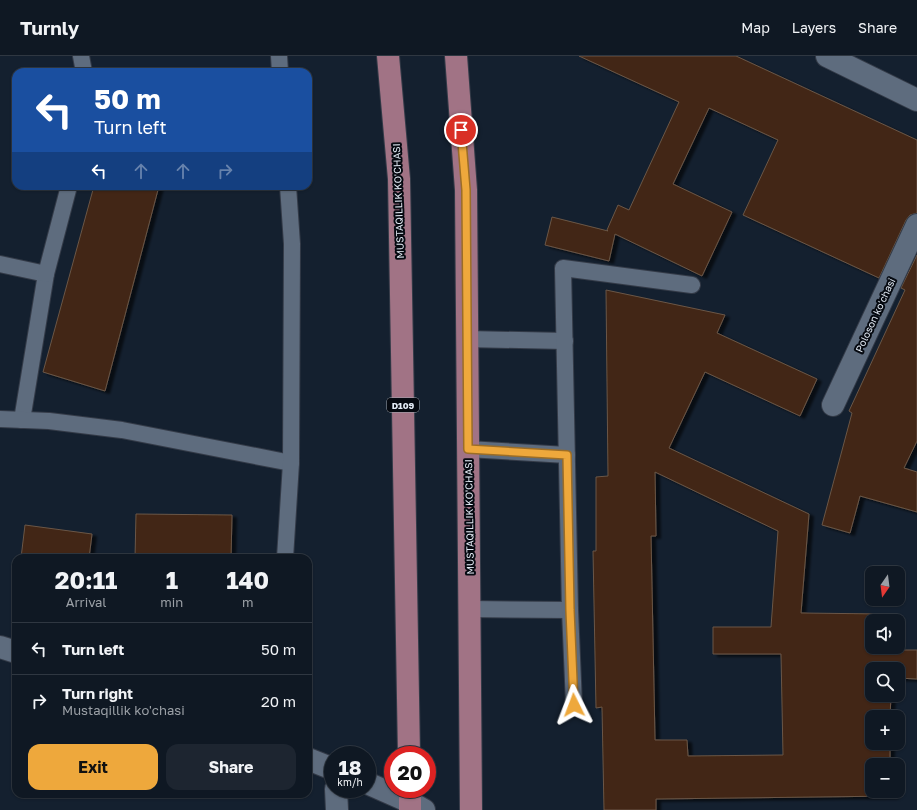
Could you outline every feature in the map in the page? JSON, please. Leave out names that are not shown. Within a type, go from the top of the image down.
[{"type":"main road","name":"MUSTAQILLIK KO'CHASI","points":[[388,56],[399,178],[409,746]]},
{"type":"main road","name":"MUSTAQILLIK KO'CHASI","points":[[456,56],[466,190],[471,810]]},
{"type":"street","points":[[827,56],[917,100]]},
{"type":"street","name":"Poloson koʻchasi","points":[[833,405],[917,225]]},
{"type":"street","points":[[0,647],[12,651]]},
{"type":"street","points":[[312,761],[324,765]]},
{"type":"street","points":[[376,788],[413,803]]},
{"type":"street","points":[[336,798],[337,810]]},
{"type":"lane","points":[[80,56],[83,68]]},
{"type":"lane","points":[[279,56],[280,68]]},
{"type":"lane","points":[[22,420],[46,274],[68,190]]},
{"type":"lane","points":[[285,554],[291,462],[292,244],[288,190]]},
{"type":"lane","points":[[0,264],[46,274]]},
{"type":"lane","points":[[574,705],[570,610],[563,268],[692,285]]},
{"type":"lane","points":[[467,339],[565,341]]},
{"type":"lane","points":[[0,419],[49,421],[122,430],[291,462]]},
{"type":"lane","points":[[468,449],[567,455]]},
{"type":"lane","points":[[470,609],[570,610]]},
{"type":"building","points":[[579,56],[736,56],[917,140],[917,213],[910,215],[906,220],[879,278],[743,215],[778,140],[709,108],[673,184],[732,212],[702,276],[615,234],[609,261],[545,245],[552,217],[608,231],[607,230],[618,205],[629,210],[679,102]]},
{"type":"building","points":[[93,190],[158,190],[105,391],[43,372]]},
{"type":"building","points":[[917,255],[917,441],[904,468],[917,472],[917,512],[860,496],[850,533],[822,525],[852,413],[849,411],[905,290],[901,288]]},
{"type":"building","points":[[606,290],[725,315],[717,333],[817,379],[800,416],[705,372],[669,448],[809,514],[801,613],[883,614],[865,614],[865,654],[905,654],[905,650],[917,650],[917,679],[905,678],[905,662],[865,662],[865,702],[891,702],[890,710],[865,710],[865,750],[890,750],[890,758],[865,758],[865,796],[656,799],[656,810],[604,810],[602,707],[596,708],[593,551],[596,551],[596,477],[608,476]],"holes":[[[655,472],[778,531],[771,627],[713,627],[713,654],[781,654],[783,755],[688,756],[687,740],[655,740],[651,536],[656,536]]]},
{"type":"building","points":[[136,514],[232,515],[231,554],[135,554]]},
{"type":"building","points":[[25,525],[92,534],[90,554],[21,554]]},
{"type":"route","points":[[461,130],[466,190],[468,449],[567,455],[570,610],[574,705]]}]
